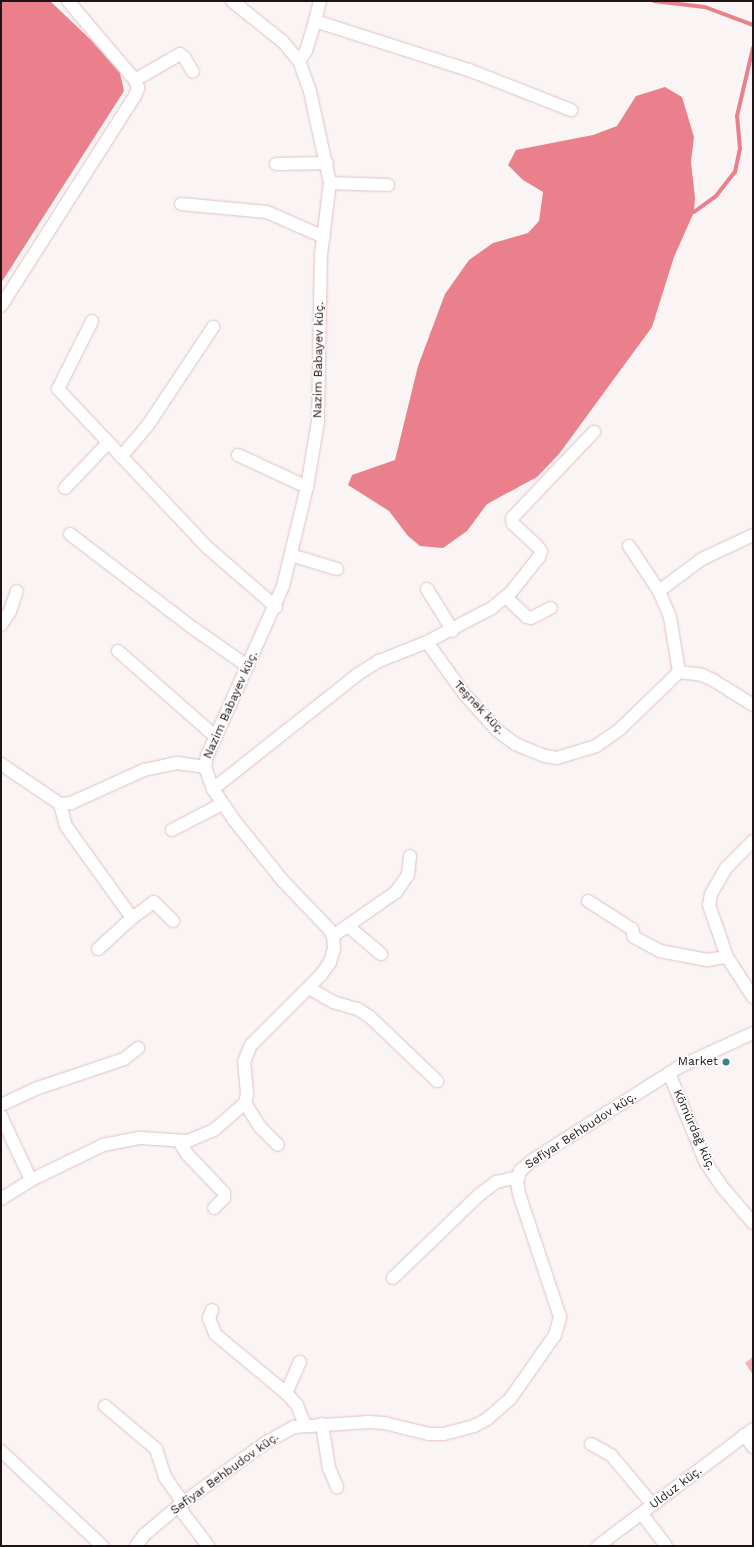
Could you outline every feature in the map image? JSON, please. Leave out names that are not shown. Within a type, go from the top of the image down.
[{"type":"street","points":[[1,306],[135,96],[138,88],[135,80],[68,1]]},
{"type":"street","name":"Nazim Babayev küç.","points":[[232,1],[282,41],[299,61],[327,164],[330,183],[320,293],[321,384],[318,421],[307,487],[291,555],[276,607],[247,666],[216,737],[205,767],[213,789],[222,804],[251,842],[333,936]]},
{"type":"street","points":[[299,61],[306,51],[320,1]]},
{"type":"street","points":[[315,21],[469,70],[571,110]]},
{"type":"street","points":[[135,80],[180,54],[184,57],[193,72]]},
{"type":"street","points":[[276,164],[327,164]]},
{"type":"street","points":[[330,183],[388,185]]},
{"type":"street","points":[[181,204],[267,212],[324,237]]},
{"type":"street","points":[[92,321],[58,389],[208,548],[276,607]]},
{"type":"street","points":[[121,457],[148,426],[213,327]]},
{"type":"street","points":[[213,789],[358,674],[379,661],[453,631],[506,597],[539,557],[541,551],[513,524],[512,518],[594,432]]},
{"type":"street","points":[[65,488],[108,443]]},
{"type":"street","points":[[238,455],[307,487]]},
{"type":"street","points":[[70,534],[193,628],[247,666]]},
{"type":"street","points":[[659,591],[702,559],[753,535]]},
{"type":"street","points":[[629,546],[659,591],[670,617],[679,672],[713,680],[753,705]]},
{"type":"street","points":[[291,555],[337,568]]},
{"type":"street","points":[[427,590],[453,631]]},
{"type":"street","points":[[1,625],[10,611],[17,591]]},
{"type":"street","points":[[506,597],[527,617],[531,618],[551,608]]},
{"type":"street","name":"Teşnək küç.","points":[[427,642],[450,676],[498,731],[528,750],[557,758],[596,746],[612,736],[679,672]]},
{"type":"street","points":[[118,651],[216,737]]},
{"type":"street","points":[[1,764],[60,804],[71,803],[144,770],[177,763],[205,767]]},
{"type":"street","points":[[60,804],[66,826],[132,918]]},
{"type":"street","points":[[172,830],[222,804]]},
{"type":"street","points":[[753,841],[726,868],[711,894],[710,912],[727,957],[753,997]]},
{"type":"street","points":[[1,1199],[31,1180],[103,1145],[140,1138],[179,1141],[196,1139],[214,1130],[245,1103],[247,1094],[244,1062],[251,1045],[309,988],[330,962],[334,949],[333,936],[349,927],[403,884],[408,875],[410,856]]},
{"type":"street","points":[[588,901],[632,929],[634,937],[660,951],[707,960],[727,957]]},
{"type":"street","points":[[98,949],[132,918],[154,902],[173,921]]},
{"type":"street","points":[[349,927],[381,954]]},
{"type":"street","points":[[309,988],[332,1002],[358,1009],[370,1017],[438,1081]]},
{"type":"street","name":"Səfiyar Behbudov küç.","points":[[136,1546],[144,1535],[181,1504],[279,1434],[305,1425],[384,1423],[429,1434],[444,1434],[474,1426],[487,1419],[510,1399],[555,1335],[560,1316],[558,1304],[532,1239],[518,1188],[517,1177],[522,1168],[669,1073],[753,1033]]},
{"type":"street","points":[[1,1105],[35,1089],[124,1059],[138,1048]]},
{"type":"street","name":"Kömürdağ küç.","points":[[669,1073],[706,1163],[723,1188],[753,1223]]},
{"type":"street","points":[[245,1103],[260,1127],[278,1144]]},
{"type":"street","points":[[1,1116],[31,1180]]},
{"type":"street","points":[[179,1141],[188,1154],[224,1193],[224,1198],[214,1208]]},
{"type":"street","points":[[393,1278],[479,1195],[496,1182],[517,1177]]},
{"type":"street","points":[[212,1310],[209,1318],[215,1334],[286,1393],[298,1406],[305,1425]]},
{"type":"street","points":[[286,1393],[300,1362]]},
{"type":"street","points":[[106,1406],[156,1449],[165,1477],[181,1504],[190,1524],[208,1546]]},
{"type":"street","points":[[322,1424],[328,1462],[337,1487]]},
{"type":"street","points":[[749,1432],[753,1447]]},
{"type":"street","name":"Ulduz küç.","points":[[598,1546],[749,1432]]},
{"type":"street","points":[[591,1444],[611,1455],[653,1505]]},
{"type":"street","points":[[1,1451],[102,1546]]},
{"type":"street","points":[[642,1514],[666,1546]]},
{"type":"shaded area","points":[[1,1],[50,1],[91,40],[120,73],[124,91],[1,283]]},
{"type":"shaded area","points":[[665,87],[682,97],[694,137],[691,162],[695,198],[694,212],[674,257],[652,327],[559,454],[537,477],[487,504],[467,531],[443,548],[420,546],[408,536],[389,511],[348,485],[352,475],[395,460],[418,366],[445,294],[469,260],[493,243],[528,233],[539,221],[543,192],[523,180],[508,165],[516,150],[593,135],[617,126],[636,96]]},
{"type":"shaded area","points":[[753,1357],[753,1375],[745,1363]]},
{"type":"waterway","points":[[654,1],[705,7],[753,25]]},
{"type":"waterway","points":[[694,212],[716,196],[735,172],[740,149],[737,116],[753,48]]},
{"type":"place","name":"Market","points":[[726,1062]]}]
